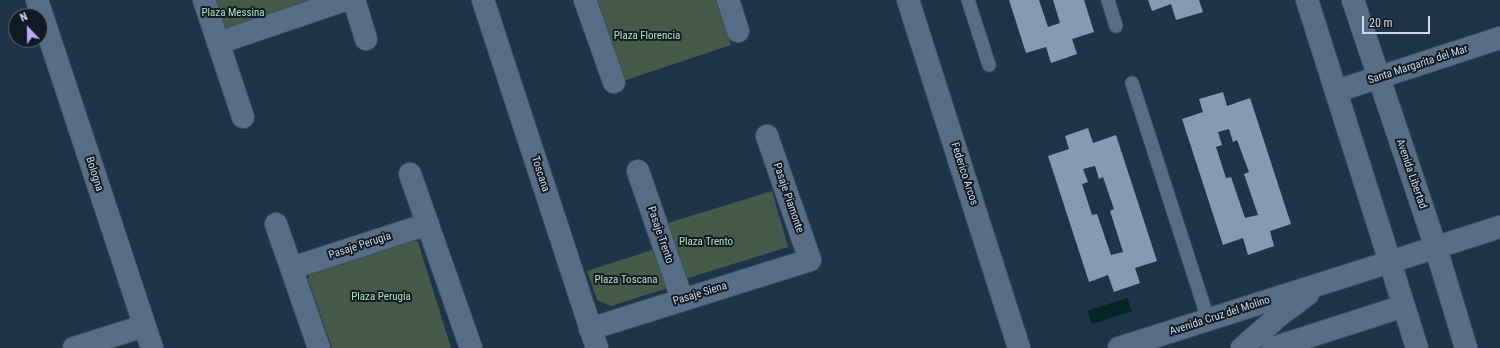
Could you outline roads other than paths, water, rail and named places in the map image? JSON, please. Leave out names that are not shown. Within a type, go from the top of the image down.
[{"type":"street","name":"Bologna","points":[[37,0],[152,348]]},
{"type":"street","points":[[204,0],[243,117]]},
{"type":"street","points":[[218,43],[345,0]]},
{"type":"street","points":[[354,0],[366,39]]},
{"type":"street","name":"Toscana","points":[[483,0],[593,338]]},
{"type":"street","points":[[585,0],[614,82]]},
{"type":"street","points":[[728,0],[738,31]]},
{"type":"street","name":"Federico Arcos","points":[[908,0],[1019,348]]},
{"type":"street","points":[[1307,0],[1417,348]]},
{"type":"street","name":"Avenida Libertad","points":[[1353,0],[1436,248],[1466,348]]},
{"type":"street","name":"Santa Margarita del Mar","points":[[1336,91],[1500,38]]},
{"type":"street","name":"Pasaje Piamonte","points":[[767,136],[810,260]]},
{"type":"street","name":"Pasaje Trento","points":[[638,171],[682,299]]},
{"type":"street","points":[[410,174],[471,348]]},
{"type":"street","points":[[276,224],[319,348]]},
{"type":"street","name":"Pasaje Perugia","points":[[292,268],[428,224]]},
{"type":"street","name":"Avenida Cruz del Molino","points":[[1120,348],[1500,227]]},
{"type":"street","name":"Pasaje Siena","points":[[593,338],[682,299],[810,260]]},
{"type":"street","name":"Avenida Cruz del Molino","points":[[1242,348],[1280,315],[1320,284]]},
{"type":"street","points":[[1273,348],[1404,306]]},
{"type":"street","points":[[74,348],[144,326]]},
{"type":"lane","points":[[968,0],[989,65]]},
{"type":"lane","points":[[1108,0],[1116,26]]},
{"type":"lane","points":[[1132,83],[1208,319]]},
{"type":"park label","name":"Plaza Messina","points":[[233,13]]},
{"type":"park label","name":"Plaza Florencia","points":[[647,36]]},
{"type":"park label","name":"Plaza Trento","points":[[706,242]]},
{"type":"park label","name":"Plaza Toscana","points":[[626,280]]},
{"type":"park label","name":"Plaza Perugia","points":[[381,297]]}]
